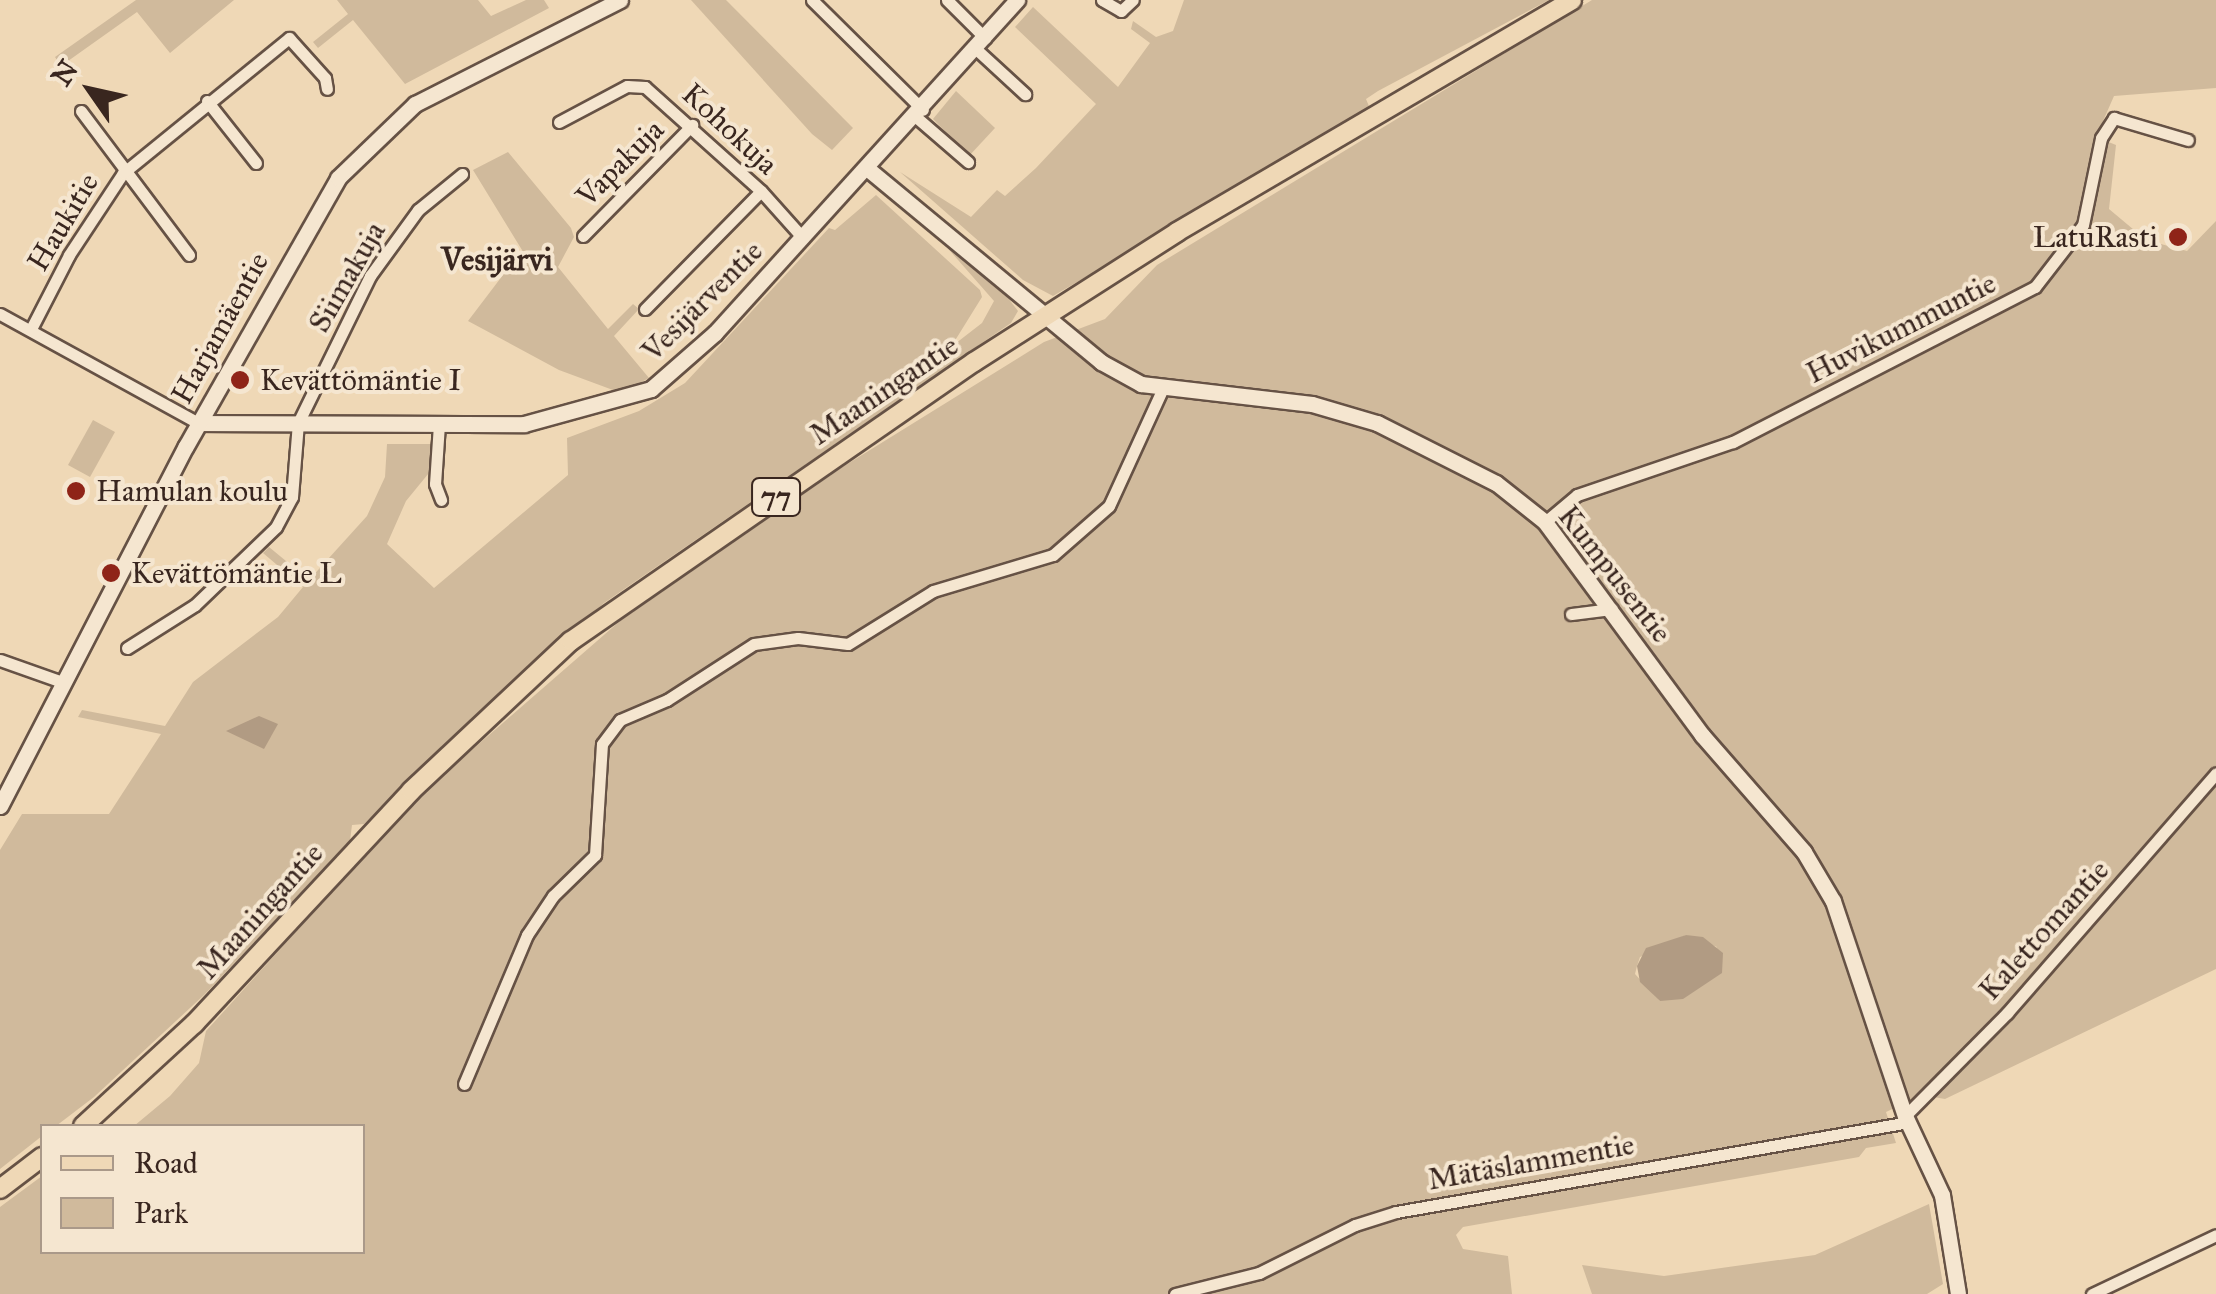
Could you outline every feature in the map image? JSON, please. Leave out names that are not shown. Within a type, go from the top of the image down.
[{"type":"main road","name":"Maaningantie","points":[[86,1124],[194,1024],[411,791],[571,641],[1177,232],[1572,0]]},
{"type":"main road","points":[[0,1189],[40,1159]]},
{"type":"street","name":"Harjamäentie","points":[[0,806],[198,423],[309,222],[376,137],[461,74],[620,0]]},
{"type":"street","points":[[812,0],[968,162]]},
{"type":"street","points":[[947,0],[980,44],[1026,94]]},
{"type":"street","name":"Vesijärventie","points":[[198,423],[524,424],[652,389],[702,346],[920,114],[1017,0]]},
{"type":"street","points":[[1102,0],[1121,11],[1133,0]]},
{"type":"street","points":[[287,25],[289,38],[325,78],[327,89]]},
{"type":"street","name":"Haukitie","points":[[30,329],[78,240],[123,173],[289,38]]},
{"type":"street","name":"Kohokuja","points":[[558,122],[636,86],[692,126],[761,190],[803,238]]},
{"type":"street","points":[[208,101],[256,163]]},
{"type":"street","points":[[80,110],[123,173],[189,255]]},
{"type":"street","name":"Huvikummuntie","points":[[1546,522],[1577,494],[1733,442],[2035,287],[2083,225],[2101,138],[2114,118],[2188,140]]},
{"type":"street","name":"Vapakuja","points":[[583,236],[692,126]]},
{"type":"street","name":"Kumpusentie","points":[[868,169],[1101,362],[1163,388],[1312,404],[1376,423],[1482,475],[1546,522],[1702,735],[1804,852],[1833,901],[1907,1119],[1942,1194],[1958,1294]]},
{"type":"street","name":"Siimakuja","points":[[298,423],[389,243],[462,174]]},
{"type":"street","points":[[646,308],[761,190]]},
{"type":"street","points":[[0,314],[198,423]]},
{"type":"street","points":[[464,1084],[528,935],[553,896],[595,855],[602,744],[620,720],[667,700],[754,644],[798,638],[848,644],[932,591],[1053,555],[1109,506],[1163,388]]},
{"type":"street","points":[[127,648],[195,605],[276,527],[292,497],[298,423]]},
{"type":"street","points":[[440,424],[435,484],[441,500]]},
{"type":"street","points":[[1572,614],[1612,610]]},
{"type":"street","points":[[0,660],[62,682]]},
{"type":"street","name":"Kalettomantie","points":[[1907,1119],[2007,1013],[2216,773]]},
{"type":"street","name":"Mätäslammentie","points":[[1174,1294],[1259,1273],[1355,1225],[1396,1212],[1907,1119]]},
{"type":"street","points":[[2092,1294],[2216,1235]]},
{"type":"green space","points":[[136,0],[234,0],[170,53],[137,12],[61,66],[55,57]]},
{"type":"green space","points":[[337,0],[478,0],[491,16],[526,0],[544,0],[549,8],[405,84],[353,20],[318,48],[313,42],[348,14]]},
{"type":"green space","points":[[691,0],[726,0],[853,128],[832,150],[812,134]]},
{"type":"green space","points":[[1184,0],[1549,0],[1378,91],[1366,99],[1371,111],[1053,296],[1023,280],[900,172],[971,217],[997,190],[1005,196],[1036,168],[1096,104],[1015,27],[1033,7],[1118,87],[1150,43],[1131,29],[1133,21],[1156,37],[1173,31]]},
{"type":"green space","points":[[1592,0],[2216,0],[2216,88],[2114,96],[2096,137],[2116,145],[2109,209],[2146,240],[2187,251],[2216,221],[2216,969],[1945,1099],[1922,1095],[1886,1112],[1896,1143],[1866,1148],[1859,1157],[1463,1227],[1456,1235],[1463,1249],[1508,1256],[1512,1294],[0,1294],[0,1207],[40,1177],[40,1254],[365,1254],[365,1124],[136,1124],[170,1096],[199,1063],[206,1031],[419,796],[620,621],[841,468],[1044,342],[1105,319],[1157,265]],"holes":[[[1686,935],[1717,947],[1660,1001],[1635,974],[1640,957]]]},
{"type":"green space","points":[[956,91],[995,128],[969,156],[933,119]]},
{"type":"green space","points":[[508,152],[571,228],[574,237],[558,267],[608,329],[633,304],[639,309],[614,336],[649,378],[621,393],[559,370],[468,321],[522,250],[473,170]]},
{"type":"green space","points":[[876,195],[980,290],[982,297],[951,347],[982,323],[994,301],[930,228],[1018,311],[1011,323],[604,603],[364,824],[352,825],[350,841],[204,995],[94,1097],[59,1124],[40,1124],[40,1138],[0,1169],[0,850],[22,814],[109,814],[161,734],[78,717],[82,710],[165,726],[193,682],[278,617],[303,587],[263,553],[269,547],[309,580],[367,516],[385,477],[387,444],[432,444],[433,468],[406,501],[387,544],[434,588],[568,475],[567,438],[639,411],[685,383],[829,228],[835,230]]},
{"type":"green space","points":[[93,420],[115,432],[90,477],[68,465]]},
{"type":"green space","points":[[1929,1204],[1943,1284],[1927,1294],[1592,1294],[1582,1265],[1664,1276],[1815,1255]]},
{"type":"shaded area","points":[[259,716],[278,724],[264,749],[226,731]]},
{"type":"shaded area","points":[[1686,935],[1703,937],[1723,953],[1722,973],[1683,999],[1660,1001],[1640,982],[1637,966],[1646,948]]},
{"type":"place","name":"LatuRasti","points":[[2178,237]]},
{"type":"place","name":"Kevättömäntie I","points":[[240,380]]},
{"type":"place","name":"Hamulan koulu","points":[[76,491]]},
{"type":"place","name":"Kevättömäntie L","points":[[111,573]]},
{"type":"district","name":"Vesijärvi","points":[[497,260]]}]
